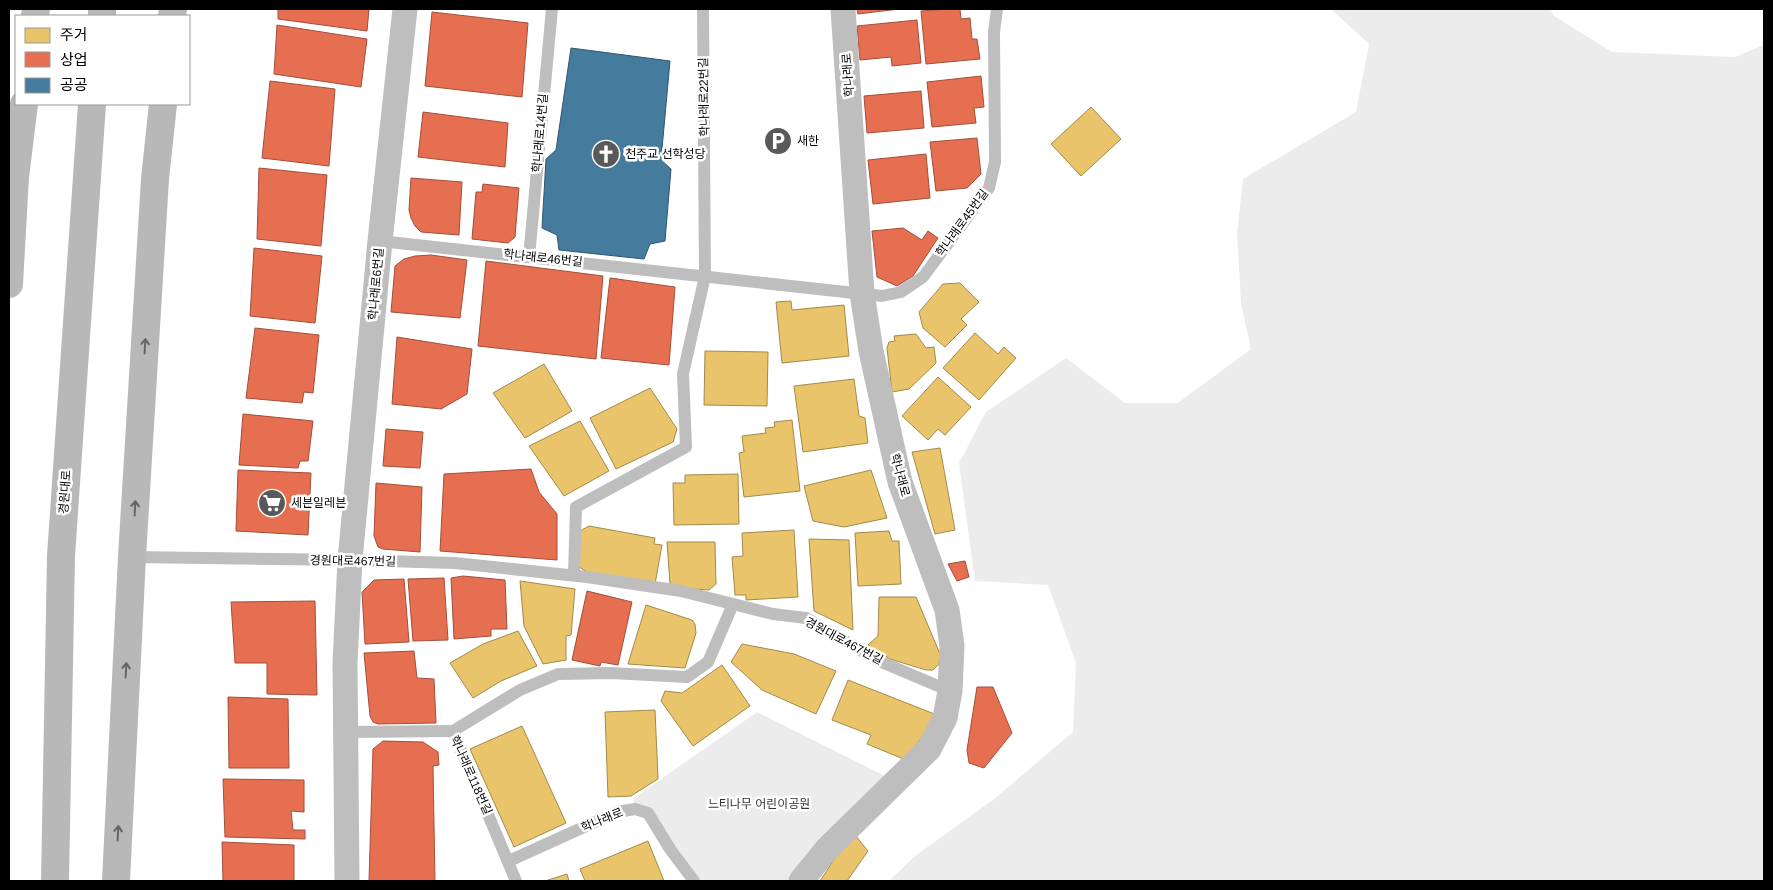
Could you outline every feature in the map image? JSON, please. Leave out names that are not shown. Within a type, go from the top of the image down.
[{"type":"main road","points":[[9,284],[15,177],[24,105]]},
{"type":"main road","name":"경원대로","points":[[55,881],[61,556],[92,105]]},
{"type":"main road","points":[[116,881],[132,557],[155,179],[163,105]]},
{"type":"street","name":"학나래로6번길","points":[[350,560],[380,241],[405,9]]},
{"type":"street","name":"학나래로","points":[[801,881],[827,849],[929,749],[945,718],[950,691],[952,646],[947,610],[900,482],[871,350],[862,293],[843,9]]},
{"type":"street","points":[[348,881],[345,663],[350,560]]},
{"type":"lane","name":"학나래로14번길","points":[[529,257],[552,9]]},
{"type":"lane","name":"학나래로22번길","points":[[703,9],[706,276]]},
{"type":"lane","name":"학나래로45번길","points":[[862,293],[882,296],[901,292],[923,277],[989,188],[995,162],[994,32],[997,9]]},
{"type":"lane","name":"학나래로46번길","points":[[380,241],[862,293]]},
{"type":"lane","points":[[574,575],[576,508],[686,447],[683,374],[706,276]]},
{"type":"lane","name":"경원대로467번길","points":[[132,557],[350,560],[455,564],[574,575],[681,591],[773,614],[806,618],[879,661],[950,691]]},
{"type":"lane","points":[[453,731],[520,690],[558,674],[610,673],[687,677],[708,662],[734,604]]},
{"type":"lane","name":"학나래로118번길","points":[[346,732],[453,731],[516,881]]},
{"type":"lane","name":"학나래로","points":[[509,861],[618,812],[635,809],[648,814],[670,849],[694,881]]},
{"type":"green space","points":[[1331,9],[1550,9],[1554,16],[1612,52],[1735,57],[1764,45],[1764,881],[889,881],[915,856],[994,799],[1073,732],[1076,663],[1048,585],[975,581],[959,463],[986,412],[1066,358],[1125,403],[1178,403],[1251,349],[1241,303],[1237,233],[1243,179],[1356,112],[1369,44]]},
{"type":"green space","name":"느티나무 어린이공원","points":[[757,712],[893,780],[796,881],[698,881],[634,806],[634,798]]},
{"type":"building: 주거","points":[[1091,107],[1121,139],[1081,176],[1051,144]]},
{"type":"building: 주거","points":[[960,283],[979,302],[961,319],[967,325],[945,347],[923,328],[919,312],[943,284]]},
{"type":"building: 주거","points":[[791,301],[792,310],[844,305],[849,356],[782,363],[776,302]]},
{"type":"building: 주거","points":[[975,333],[998,354],[1004,347],[1016,358],[979,400],[943,368]]},
{"type":"building: 주거","points":[[916,334],[926,348],[934,347],[936,363],[909,389],[892,392],[887,348],[889,342],[895,341],[894,336]]},
{"type":"building: 주거","points":[[705,351],[768,352],[767,406],[704,405]]},
{"type":"building: 주거","points":[[544,364],[572,411],[525,438],[493,393]]},
{"type":"building: 주거","points":[[938,377],[971,407],[945,435],[938,429],[928,440],[902,416]]},
{"type":"building: 주거","points":[[854,379],[859,416],[865,418],[868,443],[803,452],[794,386]]},
{"type":"building: 주거","points":[[650,388],[677,429],[673,442],[616,469],[590,418]]},
{"type":"building: 주거","points":[[792,420],[800,491],[744,497],[739,453],[744,452],[742,436],[766,433],[765,428],[775,427],[774,422]]},
{"type":"building: 주거","points":[[580,421],[609,471],[564,496],[529,446]]},
{"type":"building: 주거","points":[[940,448],[955,530],[935,534],[912,452]]},
{"type":"building: 주거","points":[[871,470],[887,518],[844,527],[813,521],[804,486]]},
{"type":"building: 주거","points":[[738,474],[739,524],[674,525],[673,483],[685,483],[685,475]]},
{"type":"building: 주거","points":[[589,526],[655,538],[654,544],[662,545],[655,584],[588,573],[578,566],[580,531]]},
{"type":"building: 주거","points":[[794,530],[798,597],[746,600],[746,595],[735,595],[732,557],[743,556],[742,533]]},
{"type":"building: 주거","points":[[889,531],[892,541],[899,541],[901,584],[858,586],[855,533]]},
{"type":"building: 주거","points":[[809,539],[849,540],[853,630],[814,611]]},
{"type":"building: 주거","points":[[667,542],[715,542],[716,584],[709,590],[676,588],[670,584]]},
{"type":"building: 주거","points":[[520,581],[575,589],[571,635],[566,636],[566,660],[543,664],[524,626]]},
{"type":"building: 주거","points":[[879,597],[916,597],[940,654],[939,664],[933,670],[926,670],[890,659],[868,645],[878,636]]},
{"type":"building: 주거","points":[[646,605],[692,620],[695,624],[696,633],[685,668],[628,664]]},
{"type":"building: 주거","points":[[518,631],[537,666],[501,681],[473,698],[450,663],[483,644]]},
{"type":"building: 주거","points":[[742,644],[794,654],[836,671],[816,714],[762,690],[731,662]]},
{"type":"building: 주거","points":[[722,665],[750,706],[693,746],[661,701],[665,691],[682,693]]},
{"type":"building: 주거","points":[[848,680],[937,715],[906,760],[867,744],[871,735],[832,720]]},
{"type":"building: 주거","points":[[655,710],[658,779],[631,796],[608,797],[605,712]]},
{"type":"building: 주거","points":[[522,726],[566,823],[514,847],[470,749]]},
{"type":"building: 주거","points":[[855,835],[868,851],[847,881],[820,881],[837,855]]},
{"type":"building: 주거","points":[[648,841],[664,881],[585,881],[580,869]]},
{"type":"building: 주거","points":[[567,874],[569,881],[545,881]]},
{"type":"building: 상업","points":[[278,9],[369,9],[367,31],[278,19]]},
{"type":"building: 상업","points":[[857,9],[899,9],[858,14]]},
{"type":"building: 상업","points":[[960,9],[961,19],[970,18],[972,39],[977,39],[980,59],[926,64],[921,11]]},
{"type":"building: 상업","points":[[432,12],[528,23],[522,97],[425,86]]},
{"type":"building: 상업","points":[[917,20],[921,63],[892,66],[891,57],[860,60],[857,26]]},
{"type":"building: 상업","points":[[277,25],[367,39],[361,87],[274,74]]},
{"type":"building: 상업","points":[[981,76],[984,107],[974,108],[976,123],[932,127],[927,82]]},
{"type":"building: 상업","points":[[270,81],[335,89],[329,166],[262,158]]},
{"type":"building: 상업","points":[[921,91],[924,128],[867,133],[864,96]]},
{"type":"building: 상업","points":[[423,112],[508,123],[505,167],[418,157]]},
{"type":"building: 상업","points":[[977,138],[981,174],[967,188],[936,191],[930,142]]},
{"type":"building: 상업","points":[[926,154],[930,198],[873,204],[868,160]]},
{"type":"building: 상업","points":[[259,168],[327,175],[321,246],[257,239]]},
{"type":"building: 상업","points":[[411,178],[462,182],[459,235],[421,232],[415,226],[409,210]]},
{"type":"building: 상업","points":[[483,184],[519,188],[515,237],[508,243],[472,239],[476,192],[482,192]]},
{"type":"building: 상업","points":[[903,228],[922,240],[928,231],[938,238],[913,276],[897,286],[877,277],[872,231]]},
{"type":"building: 상업","points":[[254,248],[322,256],[315,323],[250,316]]},
{"type":"building: 상업","points":[[431,255],[467,260],[460,318],[391,312],[395,266],[404,259]]},
{"type":"building: 상업","points":[[486,261],[603,276],[596,359],[478,346]]},
{"type":"building: 상업","points":[[610,278],[675,287],[669,365],[601,358]]},
{"type":"building: 상업","points":[[255,328],[319,335],[313,393],[304,392],[302,403],[246,398]]},
{"type":"building: 상업","points":[[397,337],[472,349],[467,394],[441,409],[392,404]]},
{"type":"building: 상업","points":[[243,414],[313,421],[308,461],[300,461],[298,468],[239,465]]},
{"type":"building: 상업","points":[[386,429],[423,432],[420,468],[383,466]]},
{"type":"building: 상업","points":[[531,469],[539,492],[557,514],[557,560],[440,551],[444,474]]},
{"type":"building: 상업","points":[[238,470],[311,473],[308,535],[236,531]]},
{"type":"building: 상업","points":[[376,483],[422,487],[420,552],[378,547],[374,536]]},
{"type":"building: 상업","points":[[965,561],[969,577],[957,581],[948,564]]},
{"type":"building: 상업","points":[[463,576],[505,580],[507,629],[491,629],[491,636],[454,639],[451,578]]},
{"type":"building: 상업","points":[[444,578],[448,640],[413,641],[408,579]]},
{"type":"building: 상업","points":[[404,579],[409,642],[365,644],[362,592],[374,580]]},
{"type":"building: 상업","points":[[587,591],[632,602],[618,665],[601,662],[600,666],[572,660]]},
{"type":"building: 상업","points":[[315,601],[317,695],[267,694],[267,663],[235,663],[231,602]]},
{"type":"building: 상업","points":[[414,651],[417,678],[434,679],[436,723],[378,724],[373,722],[370,716],[364,653]]},
{"type":"building: 상업","points":[[977,687],[993,687],[1012,733],[984,768],[969,763],[967,750]]},
{"type":"building: 상업","points":[[228,697],[288,699],[289,768],[229,768]]},
{"type":"building: 상업","points":[[383,741],[423,742],[438,752],[439,765],[433,766],[435,881],[369,881],[373,749]]},
{"type":"building: 상업","points":[[223,779],[304,780],[304,812],[291,811],[293,830],[305,830],[305,839],[225,837]]},
{"type":"building: 상업","points":[[222,842],[294,845],[294,881],[223,881]]},
{"type":"building: 공공","name":"천주교 선학성당","points":[[571,48],[670,61],[661,160],[671,169],[665,241],[650,244],[644,259],[559,250],[557,235],[542,228],[546,159],[556,150]]},
{"type":"place","name":"새한","points":[[778,141]]},
{"type":"place","name":"천주교 선학성당","points":[[606,154]]},
{"type":"place","name":"세븐일레븐","points":[[272,503]]}]
